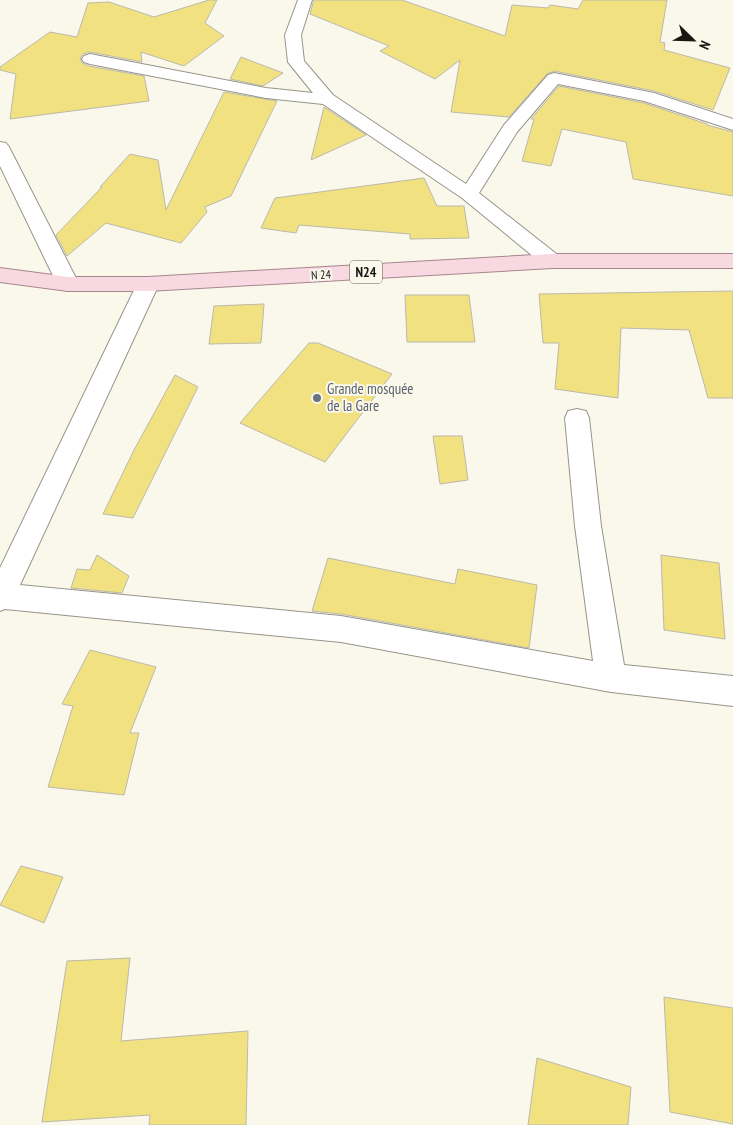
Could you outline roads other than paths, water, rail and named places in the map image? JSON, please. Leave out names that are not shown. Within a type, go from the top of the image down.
[{"type":"main road","name":"N 24","points":[[0,275],[68,284],[148,284],[552,261],[733,261]]},
{"type":"street","points":[[305,0],[293,35],[296,62],[327,99],[469,194],[552,261]]},
{"type":"street","points":[[90,59],[266,92],[327,99]]},
{"type":"street","points":[[469,194],[510,129],[554,78],[648,98],[733,125]]},
{"type":"street","points":[[0,147],[68,284]]},
{"type":"street","points":[[148,284],[1,597],[341,629],[611,678],[733,691]]},
{"type":"street","points":[[577,418],[588,526],[611,678]]},
{"type":"place","name":"Grande mosquée de la Gare","points":[[317,398]]}]
